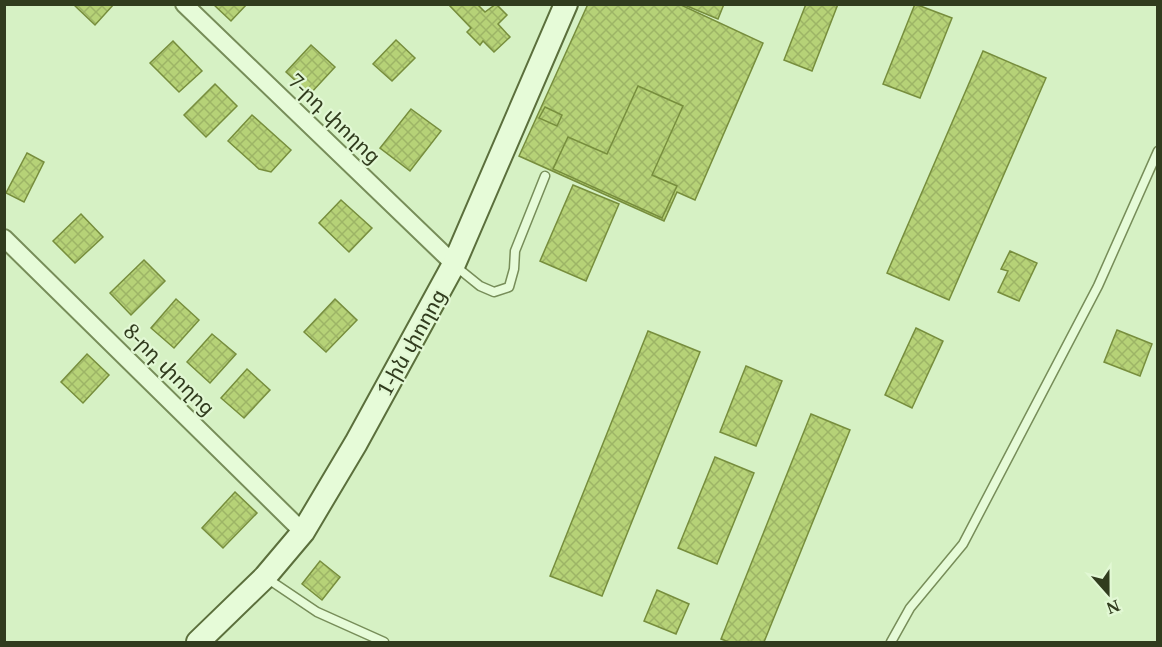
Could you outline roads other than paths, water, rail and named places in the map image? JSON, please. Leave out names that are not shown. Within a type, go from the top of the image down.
[{"type":"main road","name":"1-ին փողոց","points":[[198,642],[265,577],[303,532],[356,443],[454,264],[566,4]]},
{"type":"street","name":"7-րդ փողոց","points":[[184,4],[454,264]]},
{"type":"street","name":"8-րդ փողոց","points":[[4,238],[303,532]]},
{"type":"lane","points":[[891,642],[910,608],[963,544],[1098,286],[1158,151]]},
{"type":"lane","points":[[454,264],[480,286],[494,292],[509,287],[514,269],[514,251],[545,176]]},
{"type":"lane","points":[[265,577],[316,612],[384,642]]}]
